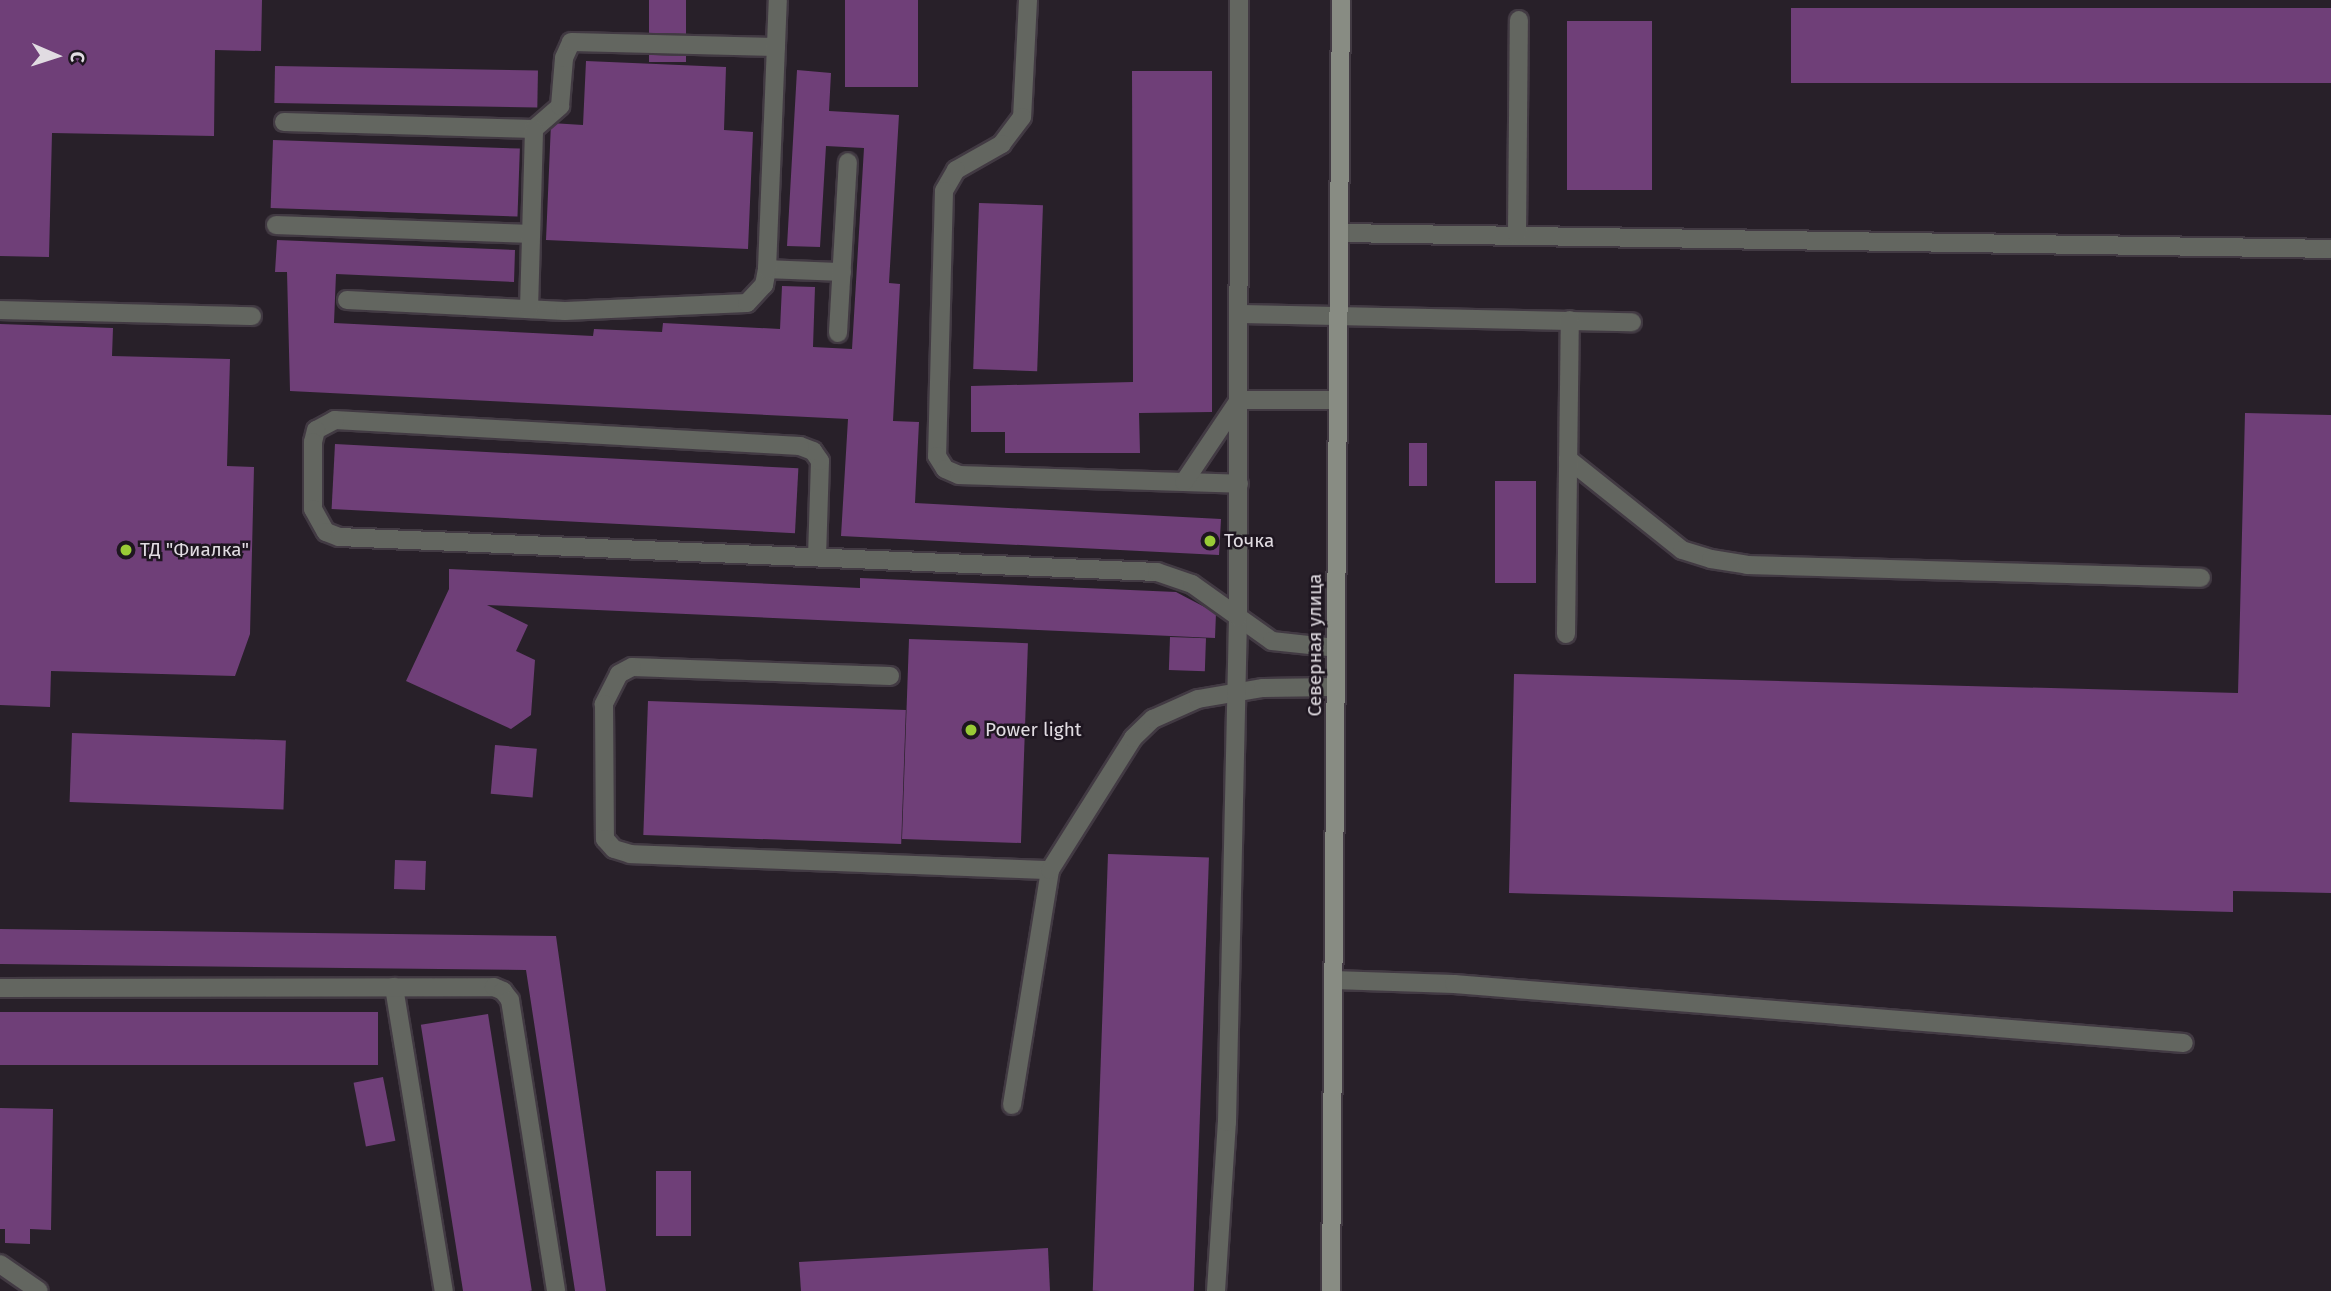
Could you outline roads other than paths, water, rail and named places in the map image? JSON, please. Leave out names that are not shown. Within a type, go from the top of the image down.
[{"type":"main road","name":"Северная улица","points":[[1331,1291],[1341,0]]},
{"type":"lane","points":[[347,300],[529,309],[747,303],[758,295],[767,269],[778,0]]},
{"type":"lane","points":[[1028,0],[1022,117],[1002,144],[956,170],[944,191],[937,456],[945,470],[959,475],[1239,484]]},
{"type":"lane","points":[[1216,1291],[1227,1122],[1238,617],[1239,0]]},
{"type":"lane","points":[[1517,235],[1519,20]]},
{"type":"lane","points":[[284,122],[534,129],[560,106],[564,58],[571,42],[776,47]]},
{"type":"lane","points":[[529,309],[534,129]]},
{"type":"lane","points":[[838,333],[849,162]]},
{"type":"lane","points":[[276,225],[531,234]]},
{"type":"lane","points":[[1339,233],[2331,249]]},
{"type":"lane","points":[[767,269],[842,272]]},
{"type":"lane","points":[[0,310],[252,316]]},
{"type":"lane","points":[[1239,314],[1632,321]]},
{"type":"lane","points":[[1566,635],[1570,320]]},
{"type":"lane","points":[[1184,482],[1239,400]]},
{"type":"lane","points":[[1239,400],[1338,400]]},
{"type":"lane","points":[[817,556],[820,461],[813,451],[800,446],[335,420],[316,430],[313,442],[313,509],[326,532],[339,537],[1157,572],[1192,584],[1272,641],[1336,648]]},
{"type":"lane","points":[[1568,459],[1682,550],[1711,559],[1747,565],[2202,578]]},
{"type":"lane","points":[[890,676],[632,667],[619,674],[604,704],[605,839],[614,849],[630,854],[1050,870]]},
{"type":"lane","points":[[1013,1105],[1050,870],[1133,738],[1175,707],[1236,692],[1335,687]]},
{"type":"lane","points":[[1333,980],[1454,984],[2184,1043]]},
{"type":"lane","points":[[394,987],[444,1291]]},
{"type":"lane","points":[[0,988],[494,987],[510,1000],[556,1291]]},
{"type":"lane","points":[[0,1264],[39,1291]]},
{"type":"place","name":"Точка","points":[[1210,541]]},
{"type":"place","name":"ТД \"Фиалка\"","points":[[126,550]]},
{"type":"place","name":"Power light","points":[[971,730]]}]
